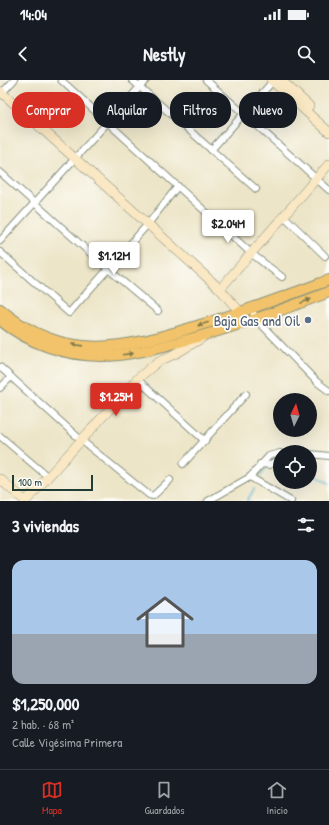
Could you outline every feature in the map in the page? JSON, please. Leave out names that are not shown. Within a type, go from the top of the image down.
[{"type":"main road","points":[[0,309],[28,329],[56,340],[72,344],[106,347],[150,341],[240,312],[329,280]]},
{"type":"main road","points":[[0,320],[15,332],[44,345],[62,351],[102,356],[134,353],[206,335],[256,319],[329,292]]},
{"type":"street","points":[[14,80],[1,93],[220,289],[240,312],[244,323]]},
{"type":"street","points":[[61,80],[93,109]]},
{"type":"street","points":[[132,80],[256,189]]},
{"type":"street","points":[[135,92],[146,80]]},
{"type":"street","points":[[206,80],[239,109]]},
{"type":"street","points":[[264,92],[275,80]]},
{"type":"street","points":[[275,80],[329,124]]},
{"type":"street","points":[[275,80],[329,132]]},
{"type":"street","points":[[211,150],[239,120]]},
{"type":"street","points":[[0,241],[102,128]]},
{"type":"street","points":[[115,128],[252,254],[282,277]]},
{"type":"street","points":[[261,128],[329,190]]},
{"type":"street","points":[[220,289],[329,164]]},
{"type":"street","points":[[0,172],[108,269],[158,311]]},
{"type":"street","points":[[0,252],[68,313],[148,224],[178,186]]},
{"type":"street","points":[[284,216],[325,256]]},
{"type":"street","points":[[251,308],[256,319],[317,382],[329,391]]},
{"type":"street","points":[[0,478],[26,501],[47,476],[137,379],[159,361],[177,353],[206,335]]},
{"type":"street","points":[[0,367],[81,440],[151,496],[170,480]]},
{"type":"street","points":[[0,388],[11,377]]},
{"type":"street","points":[[137,379],[205,441]]},
{"type":"street","points":[[183,464],[246,394]]},
{"type":"street","points":[[0,436],[47,476]]},
{"type":"street","points":[[208,501],[250,477],[265,464],[269,456],[273,455]]},
{"type":"street","points":[[317,455],[329,456]]},
{"type":"street","points":[[265,464],[273,462]]},
{"type":"street","points":[[250,477],[291,501]]},
{"type":"waterway","points":[[268,463],[273,459]]},
{"type":"waterway","points":[[261,477],[267,466]]},
{"type":"waterway","points":[[317,476],[329,483]]},
{"type":"waterway","points":[[247,501],[254,489]]},
{"type":"place","name":"Baja Gas and Oil","points":[[308,320]]}]
